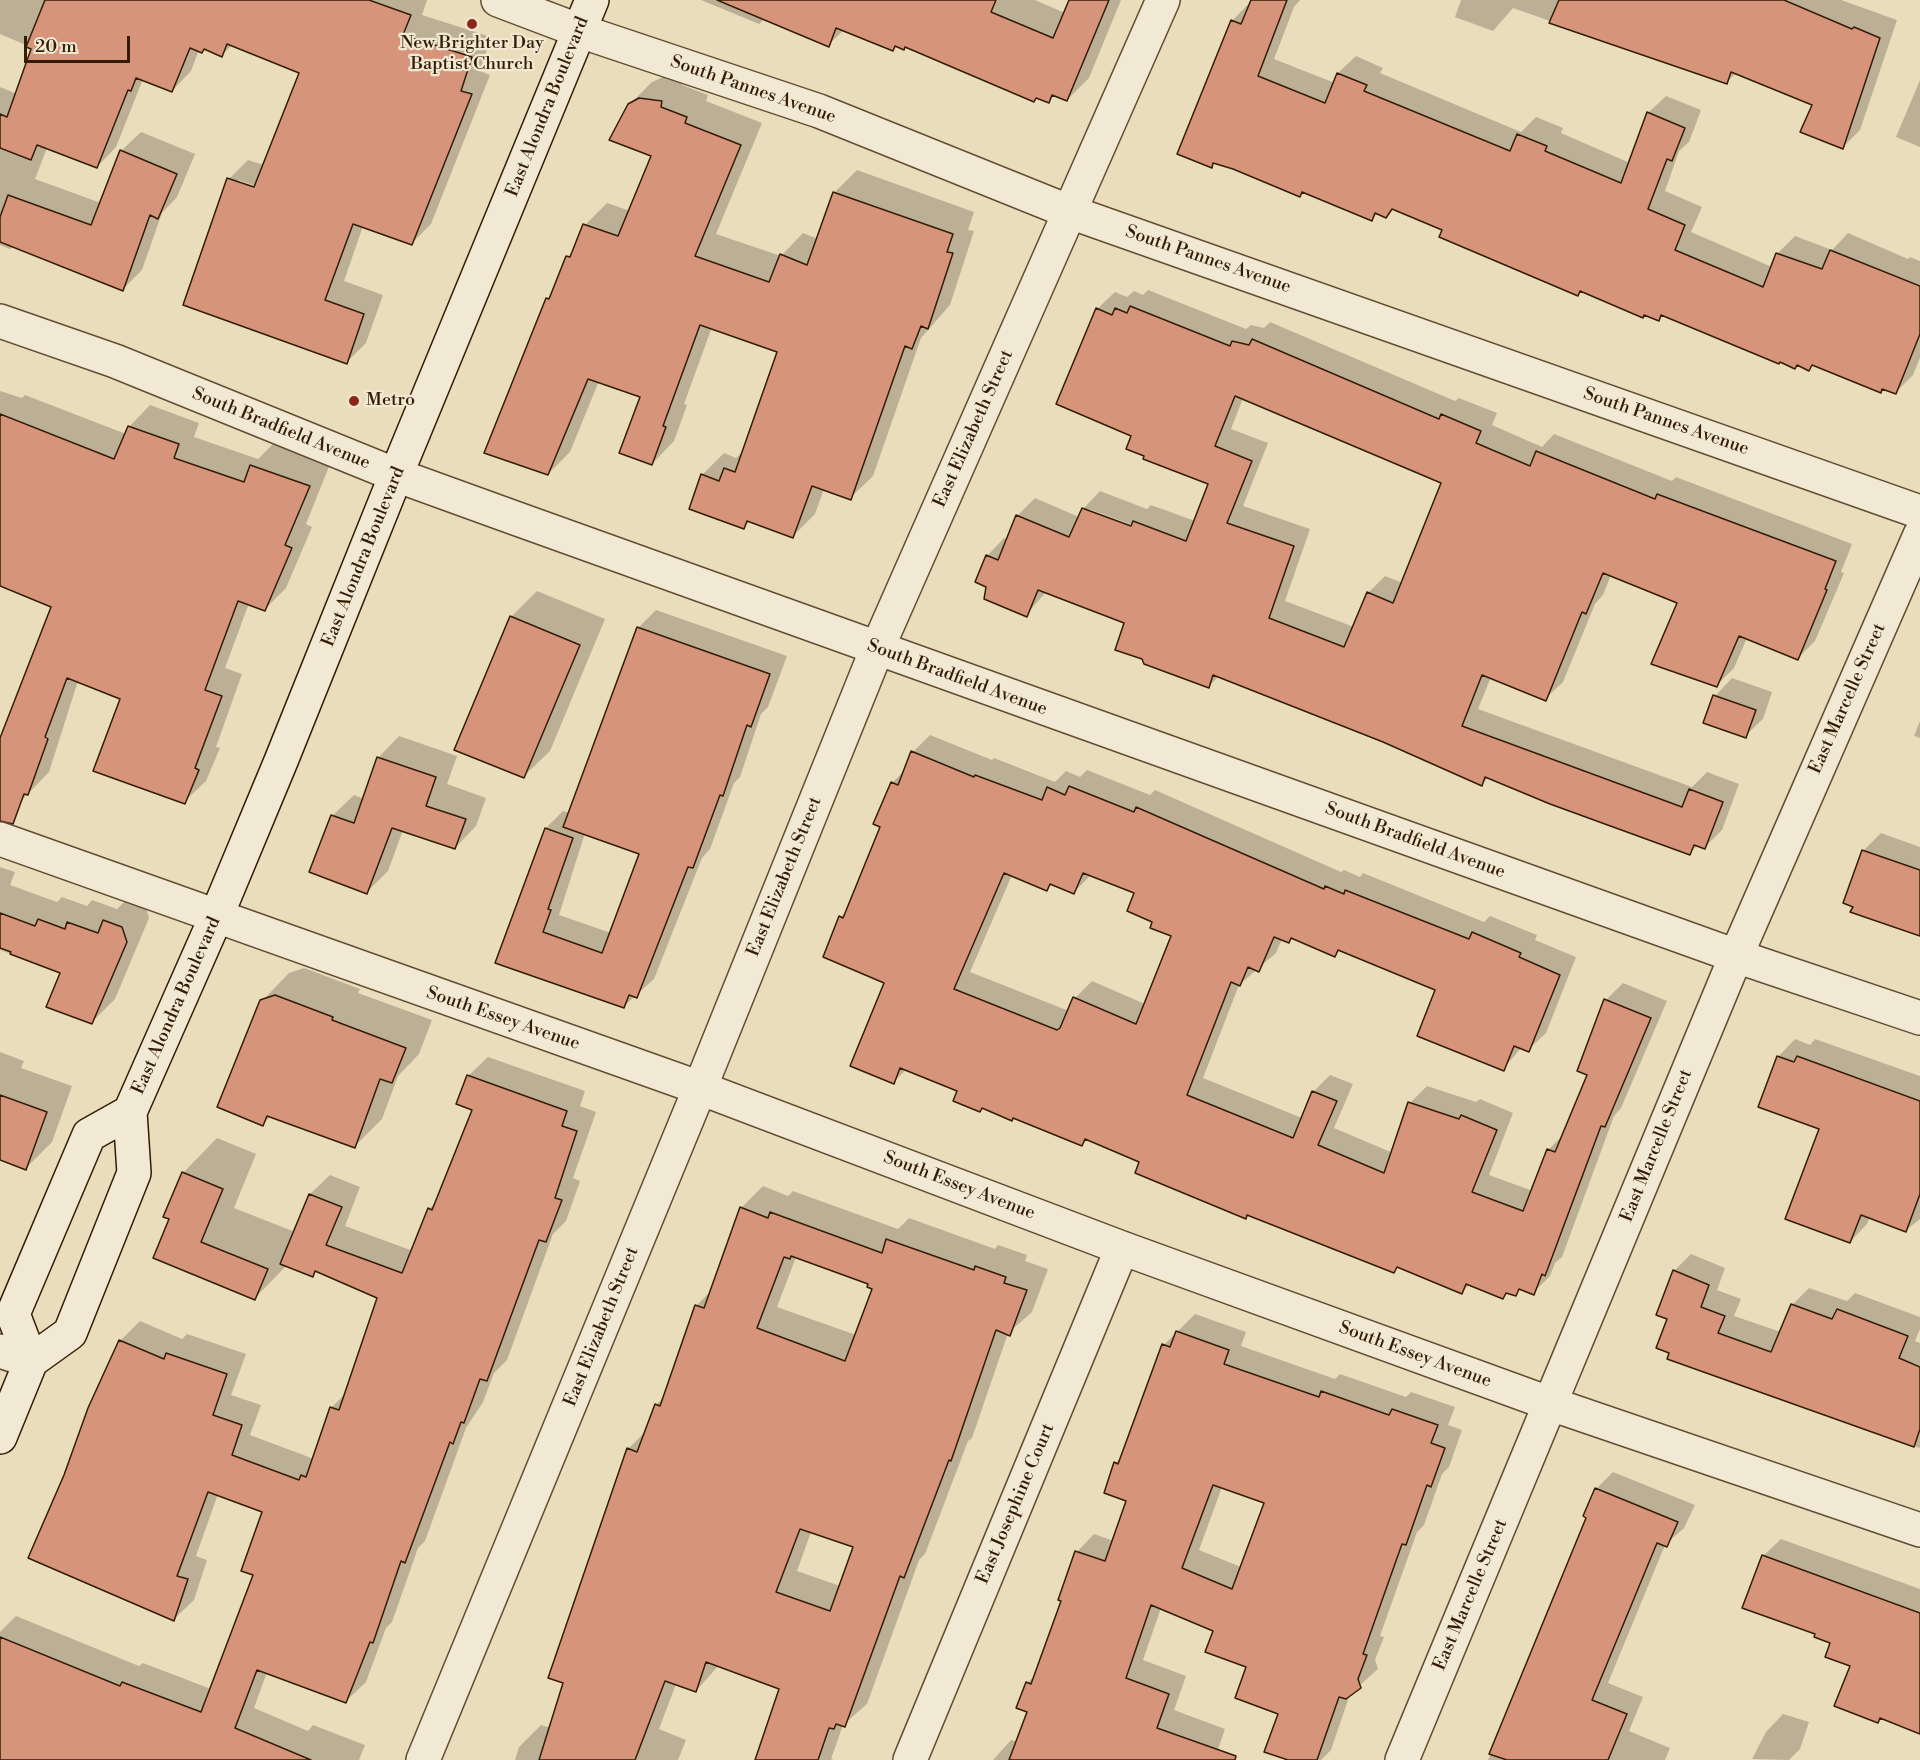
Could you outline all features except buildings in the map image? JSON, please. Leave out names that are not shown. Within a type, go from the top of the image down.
[{"type":"street","name":"South Pannes Avenue","points":[[498,0],[580,31],[819,111],[1070,212],[1920,512]]},
{"type":"street","name":"East Alondra Boulevard","points":[[130,1112],[89,1135],[13,1314],[31,1361],[70,1333],[134,1173],[130,1112],[216,918],[592,0]]},
{"type":"street","name":"East Elizabeth Street","points":[[423,1760],[700,1088],[877,649],[1163,0]]},
{"type":"street","name":"South Bradfield Avenue","points":[[0,321],[115,361],[396,475],[1736,956],[1920,1018]]},
{"type":"street","name":"East Marcelle Street","points":[[1402,1760],[1736,956],[1920,535]]},
{"type":"street","name":"South Essey Avenue","points":[[0,839],[216,918],[700,1088],[1122,1248],[1551,1404],[1920,1530]]},
{"type":"street","name":"East Josephine Court","points":[[910,1760],[1122,1248]]},
{"type":"street","points":[[0,1351],[31,1361],[0,1437]]},
{"type":"place","name":"New Brighter Day Baptist Church","points":[[472,24]]},
{"type":"place","name":"Metro","points":[[354,401]]}]
